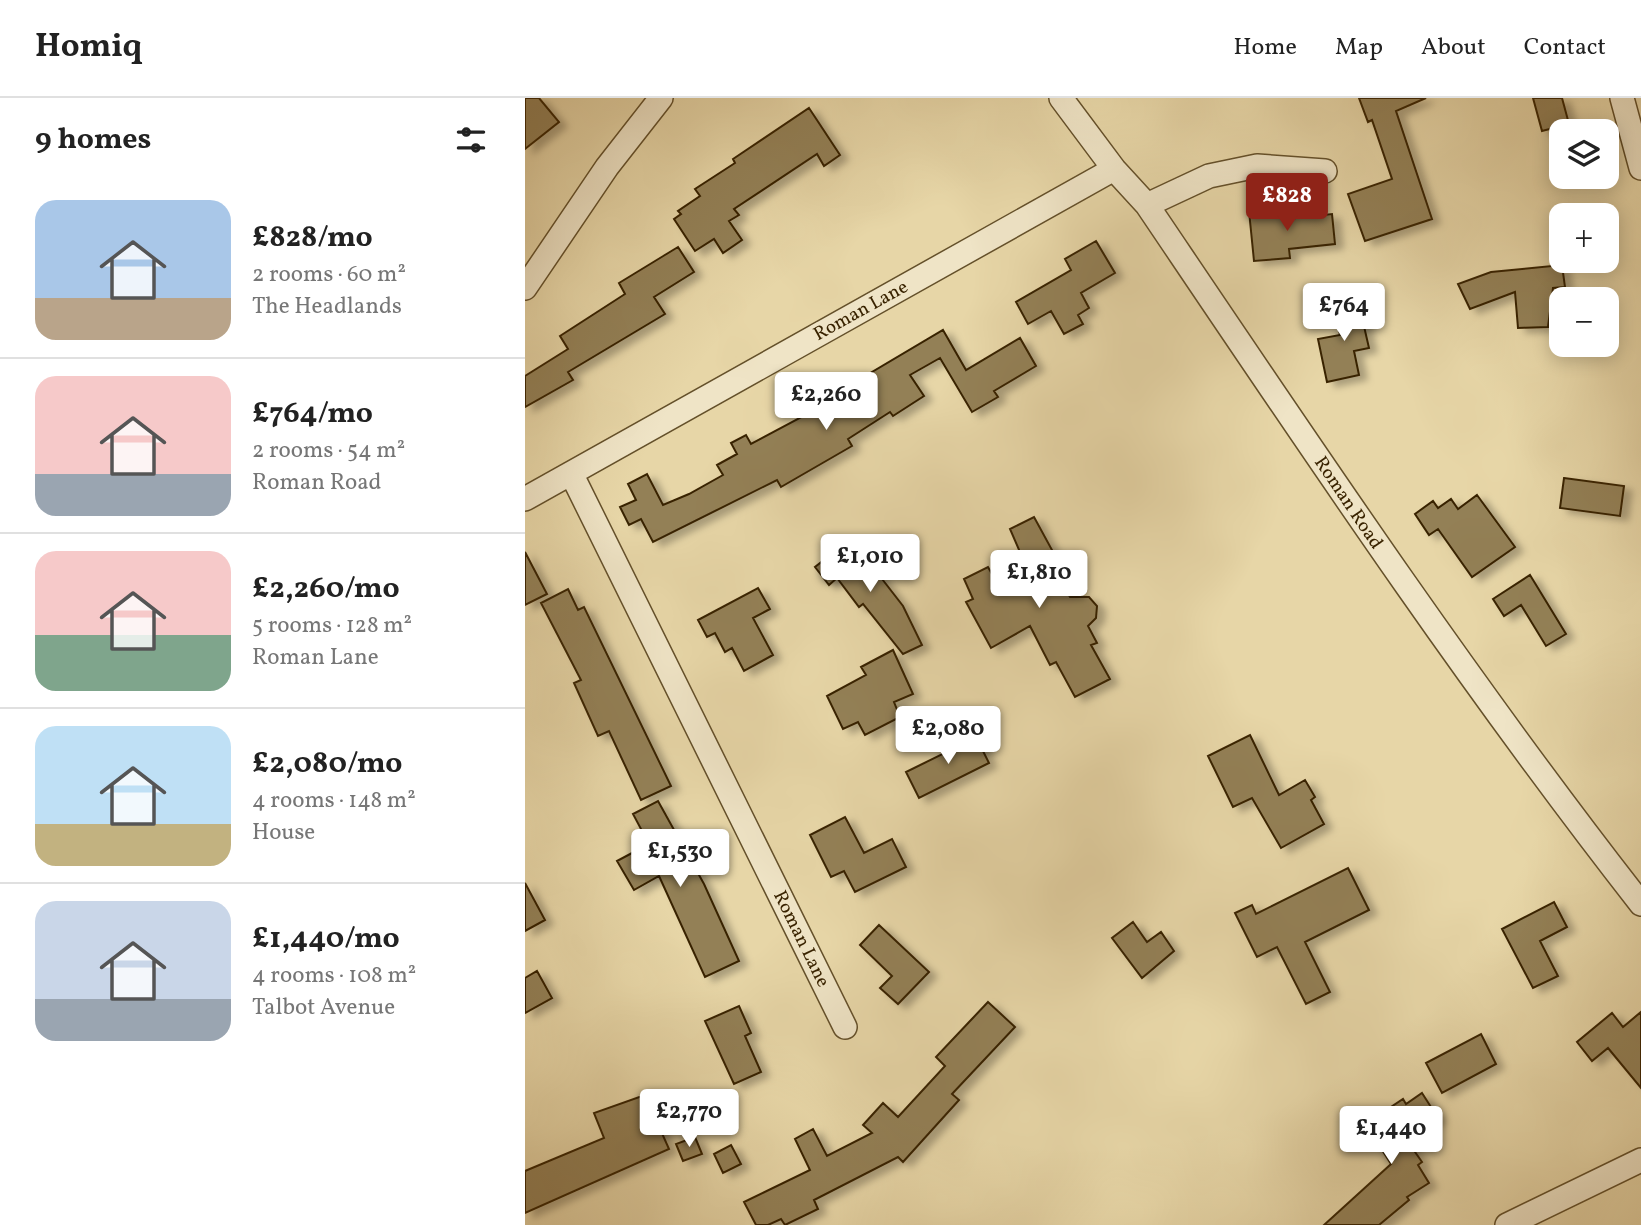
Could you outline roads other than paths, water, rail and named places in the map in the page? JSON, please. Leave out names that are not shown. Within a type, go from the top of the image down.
[{"type":"street","points":[[525,288],[607,167],[661,98]]},
{"type":"street","name":"Roman Road","points":[[1061,98],[1114,169],[1147,205],[1378,547],[1542,778],[1641,904]]},
{"type":"street","points":[[1622,98],[1641,168]]},
{"type":"street","points":[[1147,205],[1209,176],[1257,166],[1325,171]]},
{"type":"street","name":"Roman Lane","points":[[525,499],[1114,169]]},
{"type":"street","name":"Roman Lane","points":[[572,475],[845,1027]]},
{"type":"street","points":[[1507,1225],[1641,1160]]}]
